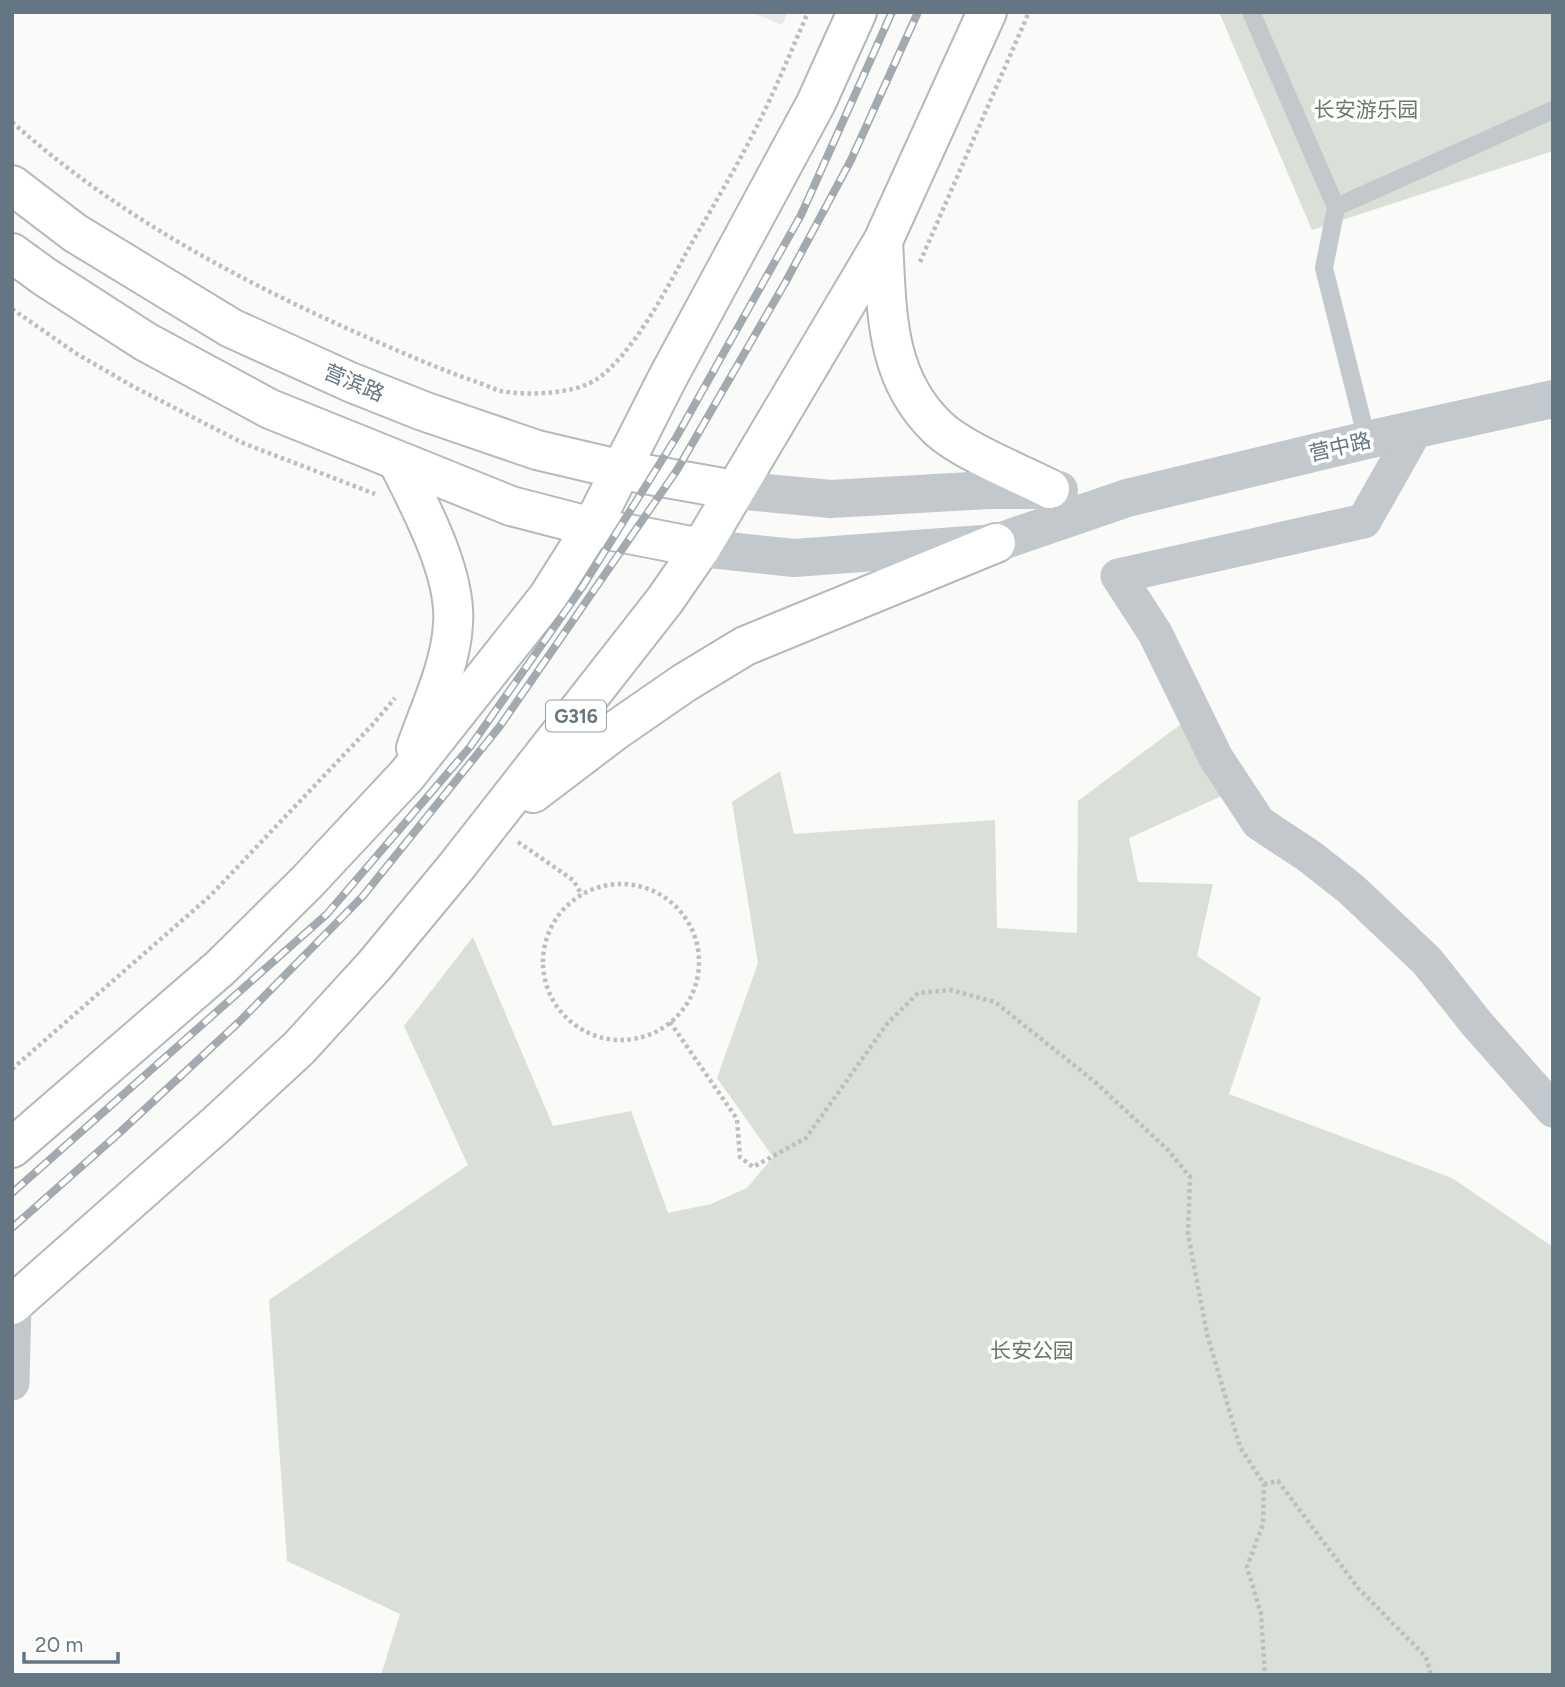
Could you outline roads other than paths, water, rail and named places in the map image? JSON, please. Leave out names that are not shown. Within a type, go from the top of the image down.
[{"type":"main road","points":[[12,1148],[220,968],[307,882],[407,775],[548,597],[592,527],[668,377],[816,103],[857,12]]},
{"type":"main road","name":"G316","points":[[13,1304],[299,1048],[374,966],[492,823],[625,652],[701,548],[883,242],[987,12]]},
{"type":"main road","name":"营滨路","points":[[12,185],[75,233],[133,270],[183,297],[231,328],[284,353],[423,411],[537,450],[622,470],[734,490]]},
{"type":"main road","points":[[883,242],[888,328],[896,365],[911,393],[937,428],[964,446],[1050,489]]},
{"type":"main road","points":[[12,253],[45,278],[146,342],[270,409],[511,506],[592,527],[701,548]]},
{"type":"main road","points":[[398,462],[419,504],[449,580],[453,623],[445,664],[407,775]]},
{"type":"main road","points":[[492,823],[684,683],[745,646],[996,542]]},
{"type":"street","name":"营中路","points":[[701,548],[794,558],[996,542],[1127,498],[1367,440],[1553,399]]},
{"type":"street","points":[[1416,429],[1364,522],[1118,576],[1155,633],[1216,758],[1259,822],[1310,856],[1351,889],[1427,961],[1477,1024],[1553,1110]]},
{"type":"street","points":[[734,490],[831,499],[1050,489],[1127,498]]},
{"type":"street","points":[[12,1383],[13,1304]]},
{"type":"lane","points":[[1251,12],[1336,207],[1324,268],[1367,440]]},
{"type":"lane","points":[[1336,207],[1553,110]]},
{"type":"railway","points":[[12,1193],[327,914],[470,747],[583,586],[677,436],[801,215],[892,12]]},
{"type":"railway","points":[[12,1228],[239,1022],[363,896],[500,726],[677,470],[785,283],[851,160],[918,12]]},
{"type":"park label","name":"长安游乐园","points":[[1366,110]]},
{"type":"park label","name":"长安公园","points":[[1032,1351]]}]
